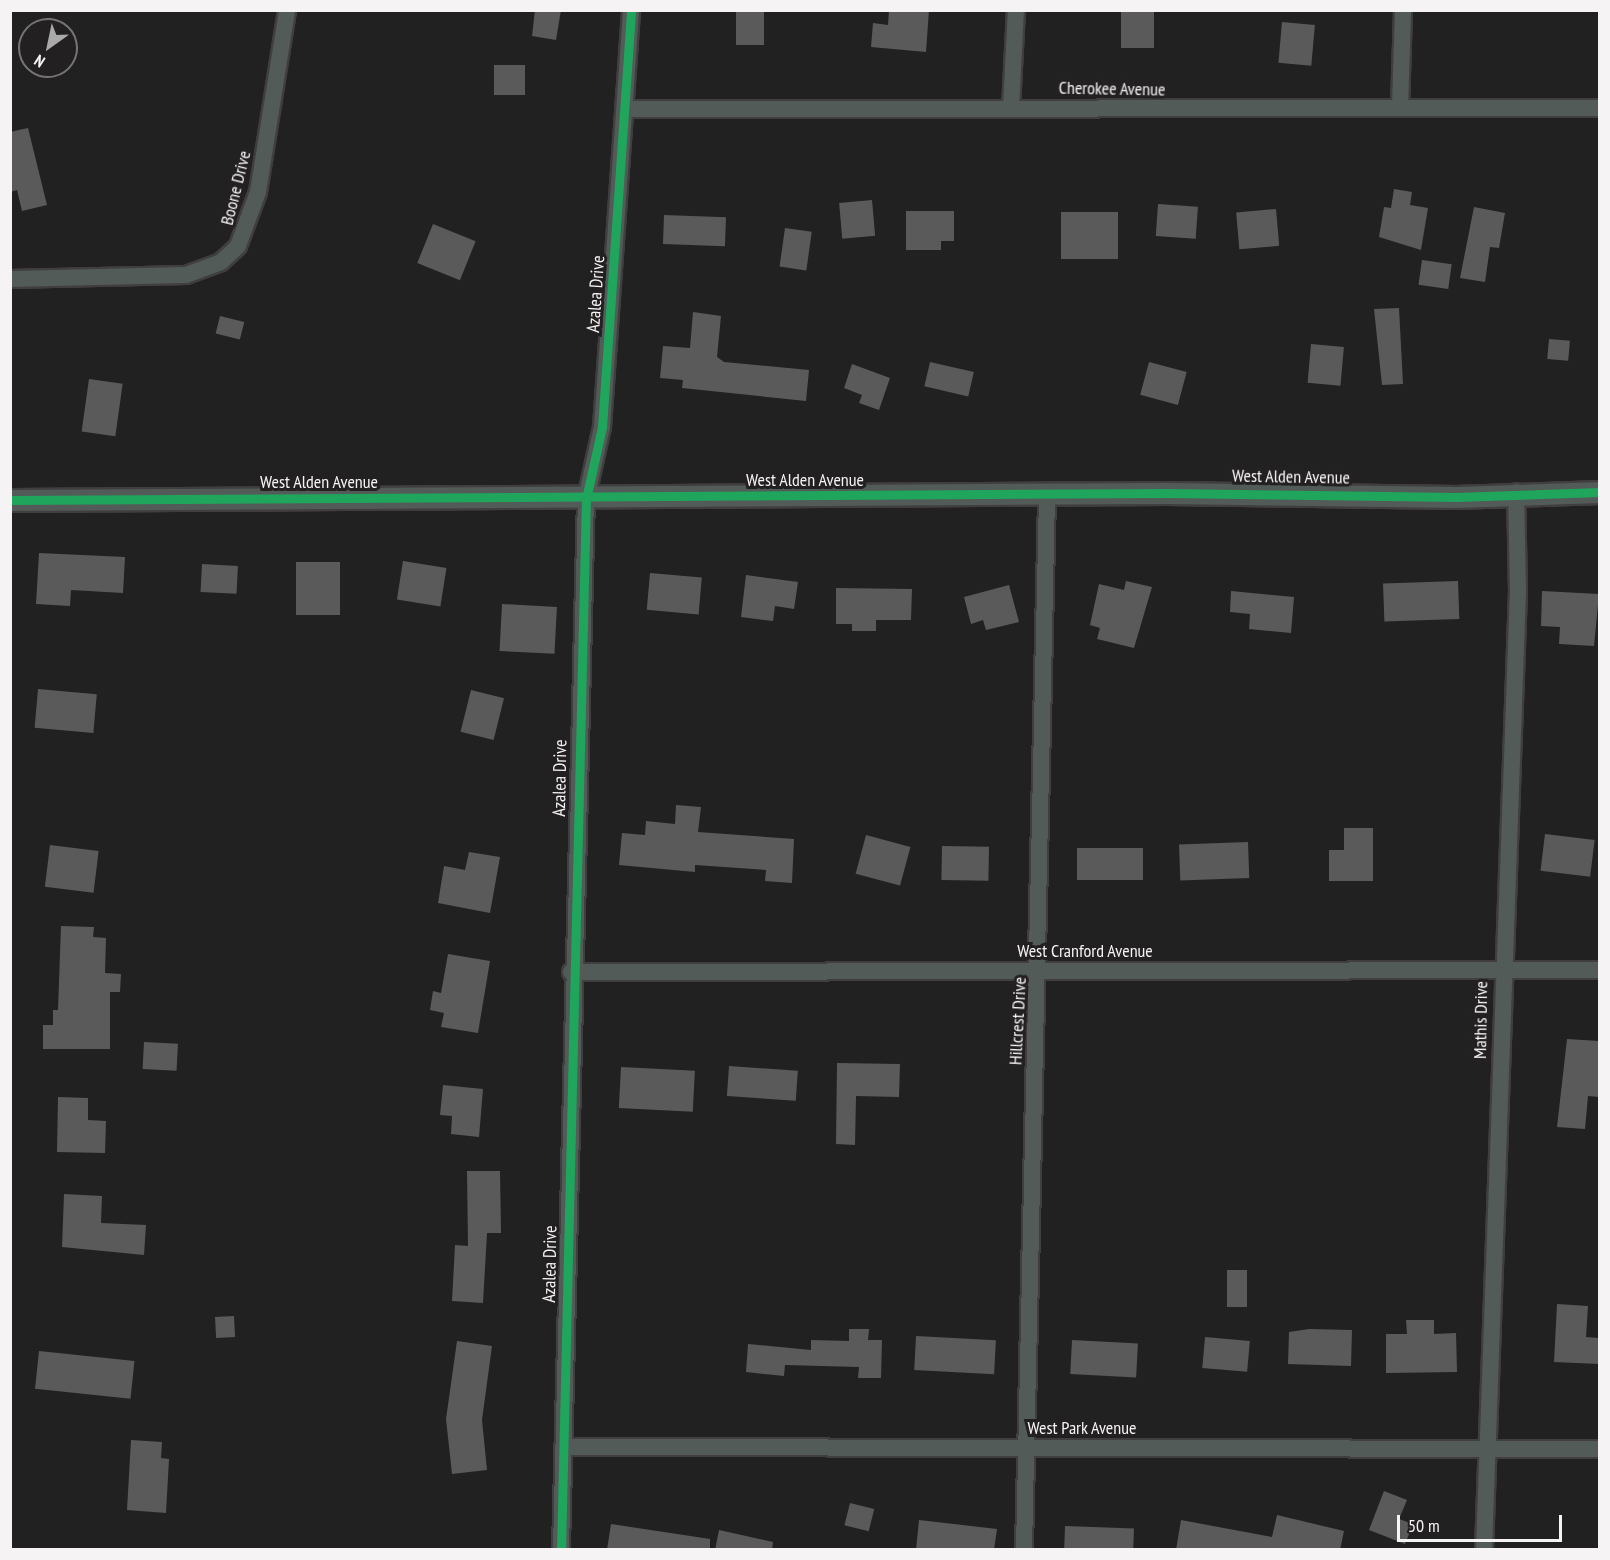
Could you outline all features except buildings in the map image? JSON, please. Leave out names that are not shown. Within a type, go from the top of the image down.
[{"type":"street","name":"Boone Drive","points":[[10,279],[186,275],[221,262],[238,246],[258,192],[287,10]]},
{"type":"street","name":"Azalea Drive","points":[[561,1550],[571,972],[586,499],[602,427],[631,10]]},
{"type":"street","points":[[1011,108],[1016,10]]},
{"type":"street","points":[[1400,107],[1403,10]]},
{"type":"street","name":"Cherokee Avenue","points":[[625,109],[1599,108]]},
{"type":"street","name":"West Alden Avenue","points":[[10,500],[1047,495],[1456,497],[1516,492],[1599,492]]},
{"type":"street","name":"Mathis Drive","points":[[1484,1550],[1485,1450],[1495,1315],[1501,969],[1518,592],[1516,492]]},
{"type":"street","name":"Hillcrest Drive","points":[[1024,1550],[1027,1260],[1040,970],[1047,495]]},
{"type":"street","name":"West Cranford Avenue","points":[[571,972],[1599,970]]},
{"type":"street","name":"West Park Avenue","points":[[564,1447],[1599,1449]]},
{"type":"cycle path","points":[[561,1550],[586,499],[602,427],[631,10]]},
{"type":"cycle path","points":[[10,500],[1167,493],[1456,497],[1600,492]]}]
